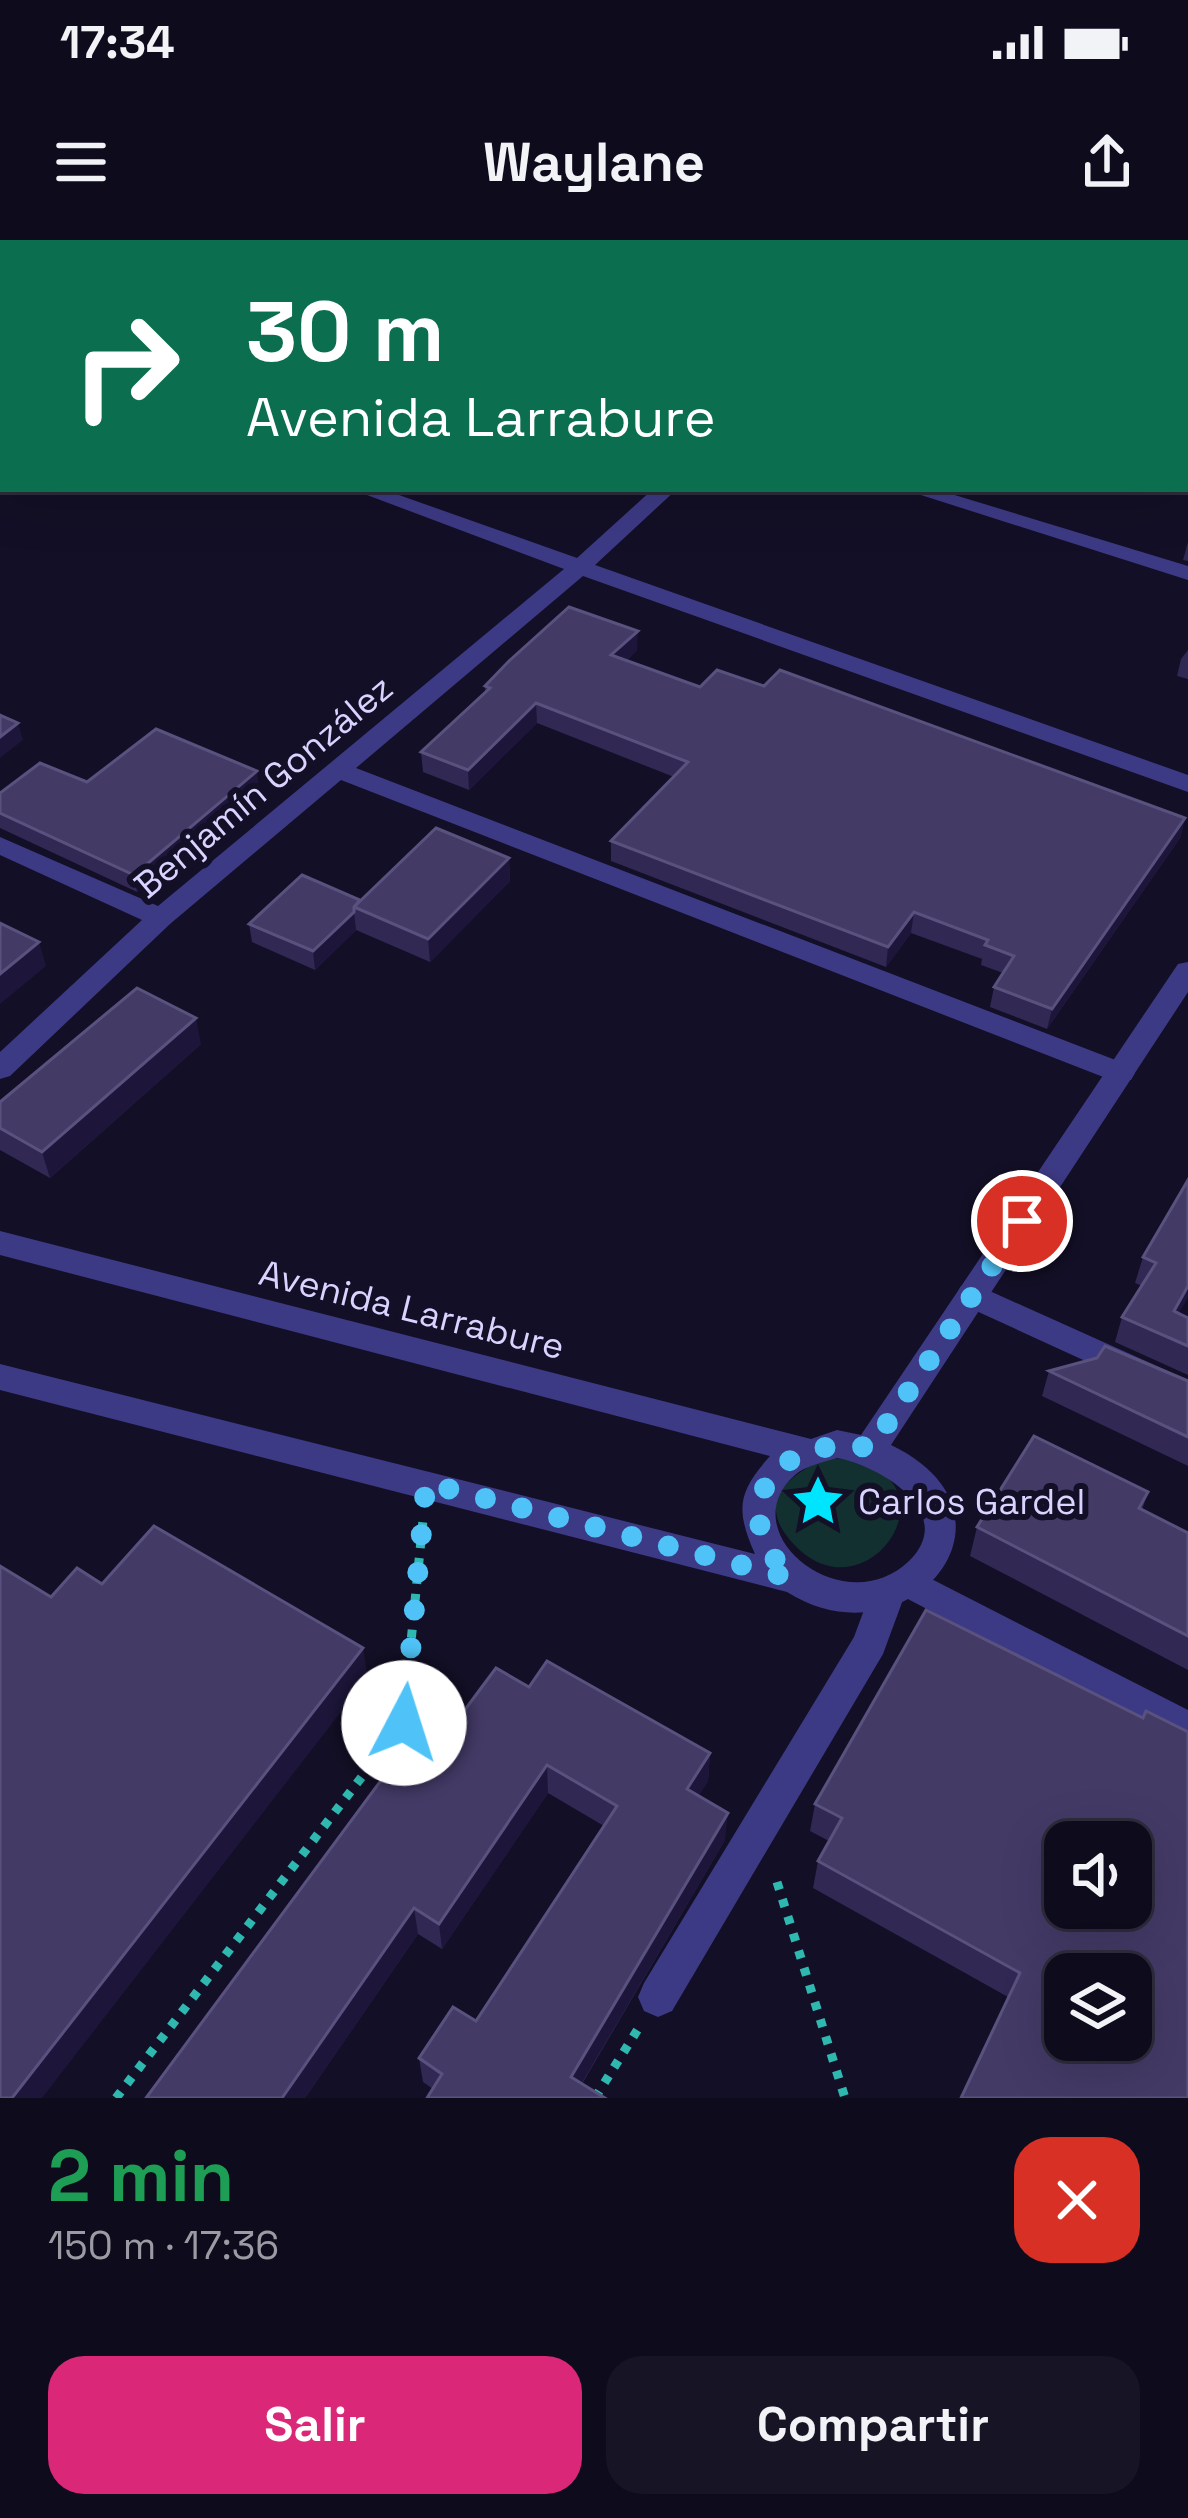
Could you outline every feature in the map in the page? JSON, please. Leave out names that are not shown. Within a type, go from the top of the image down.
[{"type":"street","points":[[370,492],[1188,784]]},
{"type":"street","name":"Benjamín González","points":[[0,1069],[161,918],[580,567],[663,492]]},
{"type":"street","points":[[923,492],[1188,574]]},
{"type":"street","points":[[336,769],[1121,1072]]},
{"type":"street","points":[[0,845],[161,918]]},
{"type":"street","points":[[871,1448],[1188,971]]},
{"type":"street","name":"Avenida Larrabure","points":[[0,1243],[805,1451]]},
{"type":"street","points":[[972,1295],[1188,1395]]},
{"type":"street","points":[[0,1377],[791,1578],[838,1598],[898,1588],[1188,1729]]},
{"type":"street","points":[[658,1997],[761,1831],[898,1588],[926,1566],[936,1546],[938,1522],[932,1498],[918,1476],[871,1448],[837,1444],[805,1451],[773,1474],[758,1508],[759,1534],[771,1558],[791,1578]]},
{"type":"path","points":[[116,2098],[404,1723],[426,1483]]},
{"type":"path","points":[[761,1831],[845,2098]]},
{"type":"path","points":[[615,2098],[598,2093],[658,1997]]},
{"type":"green space","points":[[827,1458],[871,1466],[894,1485],[900,1510],[893,1535],[875,1556],[849,1567],[820,1563],[790,1540],[776,1512],[782,1489]]},
{"type":"building","points":[[569,607],[638,631],[611,655],[700,687],[717,670],[764,686],[780,670],[1185,818],[1052,1009],[994,987],[1014,956],[985,945],[988,940],[914,912],[888,947],[611,841],[688,762],[536,703],[468,770],[421,752]]},
{"type":"building","points":[[0,715],[18,723],[0,737]]},
{"type":"building","points":[[156,729],[257,771],[134,875],[0,813],[0,793],[40,763],[87,782]]},
{"type":"building","points":[[436,828],[509,858],[428,939],[354,907]]},
{"type":"building","points":[[302,875],[360,900],[354,912],[313,951],[249,924]]},
{"type":"building","points":[[0,923],[39,942],[0,974]]},
{"type":"building","points":[[137,988],[196,1018],[42,1152],[0,1128],[0,1102]]},
{"type":"building","points":[[1188,1180],[1188,1286],[1174,1311],[1188,1318],[1188,1346],[1122,1317],[1156,1263],[1143,1257]]},
{"type":"building","points":[[1105,1346],[1188,1381],[1188,1437],[1049,1371],[1097,1358]]},
{"type":"building","points":[[1034,1436],[1148,1492],[1139,1508],[1188,1533],[1188,1636],[977,1527]]},
{"type":"building","points":[[154,1526],[363,1648],[12,2098],[0,2098],[0,1566],[51,1597],[77,1568],[102,1584]]},
{"type":"building","points":[[926,1610],[1143,1718],[1146,1711],[1188,1732],[1188,2098],[961,2098],[1020,1973],[818,1861],[842,1818],[815,1804]]},
{"type":"building","points":[[547,1661],[710,1753],[687,1789],[728,1813],[571,2077],[605,2098],[427,2098],[442,2074],[419,2058],[453,2007],[476,2021],[617,1806],[547,1765],[439,1924],[414,1908],[282,2098],[146,2098],[439,1702],[461,1715],[496,1668],[529,1687]]},
{"type":"place","name":"Carlos Gardel","points":[[818,1501]]},
{"type":"route","points":[[404,1723],[426,1483],[791,1578],[771,1558],[759,1534],[758,1508],[765,1484],[782,1465],[805,1451],[837,1444],[871,1448],[1022,1221]]}]
